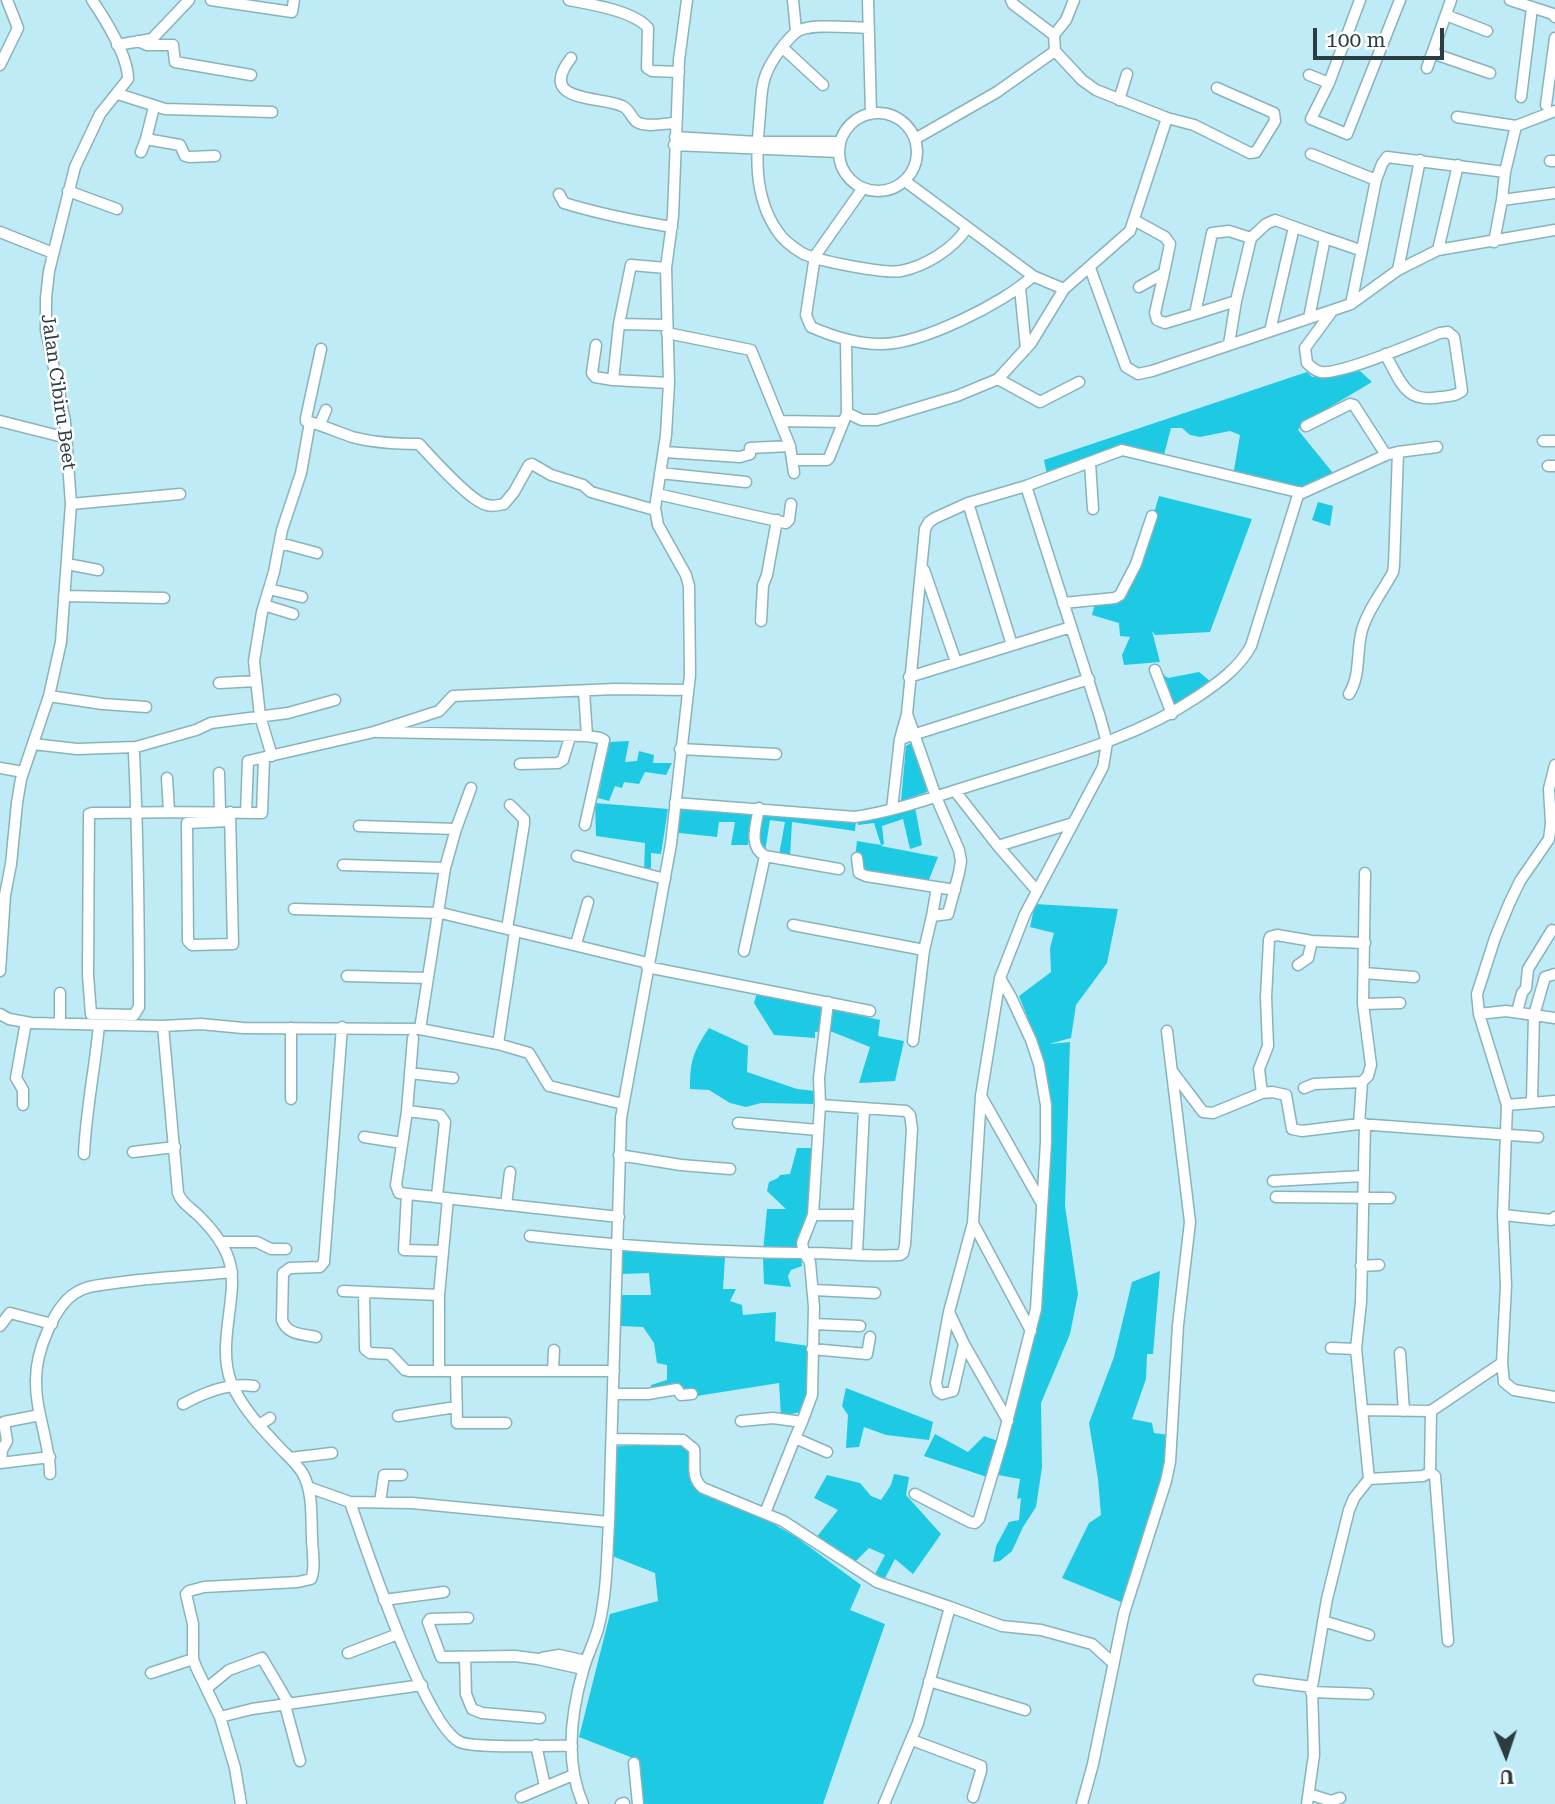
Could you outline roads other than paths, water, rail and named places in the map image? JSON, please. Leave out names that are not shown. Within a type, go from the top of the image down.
[{"type":"street","points":[[0,65],[18,29],[7,0]]},
{"type":"street","name":"Jalan Cibiru Beet","points":[[0,971],[1,924],[17,803],[23,772],[49,696],[61,642],[67,564],[71,504],[67,438],[46,330],[46,298],[53,253],[75,167],[100,114],[128,79],[127,66],[92,0]]},
{"type":"street","points":[[117,45],[152,39],[189,0]]},
{"type":"street","points":[[211,0],[292,12],[294,0]]},
{"type":"street","points":[[569,0],[608,8],[640,20],[648,28],[647,68],[652,71],[679,72]]},
{"type":"street","points":[[583,1804],[573,1775],[572,1746],[575,1702],[584,1665],[599,1625],[610,1522],[619,1155],[623,1104],[665,879],[688,690],[691,614],[689,586],[680,563],[658,525],[655,510],[665,452],[669,383],[666,268],[672,227],[679,72],[687,0]]},
{"type":"street","points":[[793,0],[796,31]]},
{"type":"street","points":[[868,0],[871,114]]},
{"type":"street","points":[[1012,0],[1013,4],[1054,35]]},
{"type":"street","points":[[1074,0],[1066,20],[1054,35],[1055,51],[1089,86],[1167,118],[1194,125],[1250,153],[1256,152],[1275,121],[1274,113],[1217,88]]},
{"type":"street","points":[[1360,0],[1329,83],[1311,119],[1347,134],[1400,0]]},
{"type":"street","points":[[1427,68],[1451,0]]},
{"type":"street","points":[[1510,0],[1555,17]]},
{"type":"street","points":[[1521,97],[1532,8]]},
{"type":"street","points":[[1446,15],[1488,31]]},
{"type":"street","points":[[869,29],[814,27],[796,31],[765,77],[757,146],[759,191],[779,234],[804,254],[876,271],[898,272],[935,257],[960,238],[967,228]]},
{"type":"street","points":[[1457,117],[1516,126],[1551,108],[1555,38]]},
{"type":"street","points":[[138,41],[147,45],[173,45],[175,62],[251,75]]},
{"type":"street","points":[[783,48],[823,85]]},
{"type":"street","points":[[915,139],[997,92],[1055,51]]},
{"type":"street","points":[[1432,53],[1490,73]]},
{"type":"street","points":[[571,58],[562,75],[562,86],[567,92],[576,97],[621,105],[638,123],[676,123]]},
{"type":"street","points":[[1119,100],[1127,74]]},
{"type":"street","points":[[1309,75],[1329,83]]},
{"type":"street","points":[[118,94],[165,109],[272,111]]},
{"type":"street","points":[[141,152],[154,107]]},
{"type":"street","points":[[871,114],[895,117],[907,126],[915,139],[917,158],[913,171],[905,181],[888,190],[863,188],[848,177],[840,162],[839,147],[851,124],[871,114]]},
{"type":"street","points":[[780,421],[845,417],[877,420],[957,396],[998,379],[1026,349],[1064,289],[1127,235],[1167,118]]},
{"type":"street","points":[[1494,242],[1505,172],[1516,126]]},
{"type":"street","points":[[146,139],[180,145],[185,156],[189,157],[215,156]]},
{"type":"street","points":[[675,141],[839,147]]},
{"type":"street","points":[[1311,154],[1376,180]]},
{"type":"street","points":[[1351,304],[1376,180],[1387,157],[1505,172]]},
{"type":"street","points":[[1398,270],[1420,160]]},
{"type":"street","points":[[1438,250],[1458,165]]},
{"type":"street","points":[[905,181],[1033,276],[1064,289]]},
{"type":"street","points":[[863,188],[815,256],[806,315],[811,327],[846,340],[880,344],[907,341],[989,307],[1020,288],[1033,276]]},
{"type":"street","points":[[68,191],[117,209]]},
{"type":"street","points":[[1502,200],[1555,193]]},
{"type":"street","points":[[559,194],[564,203],[586,210],[619,219],[672,227]]},
{"type":"street","points":[[1134,220],[1170,241],[1155,313],[1157,320],[1165,323],[1236,302]]},
{"type":"street","points":[[1229,344],[1251,238],[1266,224],[1276,220],[1360,250]]},
{"type":"street","points":[[1269,331],[1294,227]]},
{"type":"street","points":[[1090,268],[1128,370],[1138,374],[1351,304],[1398,270],[1438,250],[1555,230]]},
{"type":"street","points":[[1195,314],[1213,233],[1229,231],[1251,238]]},
{"type":"street","points":[[0,232],[53,253]]},
{"type":"street","points":[[1309,318],[1325,238]]},
{"type":"street","points":[[613,380],[619,324],[632,265],[666,268]]},
{"type":"street","points":[[1139,287],[1164,273]]},
{"type":"street","points":[[1020,288],[1026,349]]},
{"type":"street","points":[[1333,309],[1305,348],[1307,363],[1312,368],[1328,372],[1440,333],[1451,334],[1455,343],[1462,391],[1433,399],[1416,398],[1409,394],[1385,354]]},
{"type":"street","points":[[619,324],[667,329],[751,350],[790,446],[794,473]]},
{"type":"street","points":[[793,460],[827,460],[845,417],[846,340]]},
{"type":"street","points":[[596,345],[593,376],[613,380],[669,383]]},
{"type":"street","points":[[321,349],[306,421],[352,437],[399,445],[419,444],[478,502],[486,505],[504,504],[532,464],[551,475],[583,485],[591,492],[655,510]]},
{"type":"street","points":[[998,379],[1040,402],[1079,382]]},
{"type":"street","points":[[1306,426],[1350,404],[1354,405],[1386,455]]},
{"type":"street","points":[[219,773],[227,815],[233,944],[192,944],[188,941],[187,824],[227,815],[262,813],[268,757],[254,661],[279,543],[315,423],[326,410]]},
{"type":"street","points":[[0,421],[67,438]]},
{"type":"street","points":[[1543,441],[1555,441]]},
{"type":"street","points":[[665,452],[740,457],[750,454],[750,448],[790,446]]},
{"type":"street","points":[[892,809],[900,739],[907,714],[925,529],[929,522],[968,503],[1026,486],[1117,451],[1127,450],[1299,492],[1309,491],[1386,455],[1437,447]]},
{"type":"street","points":[[1349,694],[1357,676],[1357,653],[1362,628],[1390,578],[1394,565],[1398,452]]},
{"type":"street","points":[[1090,463],[1093,509]]},
{"type":"street","points":[[660,472],[746,482]]},
{"type":"street","points":[[964,1344],[953,1391],[942,1394],[936,1383],[949,1311],[973,1223],[981,1096],[1000,978],[1025,914],[1103,767],[1107,743],[1026,486]]},
{"type":"street","points":[[675,803],[855,817],[936,797],[1107,743],[1172,714],[1209,689],[1244,658],[1251,646],[1299,492]]},
{"type":"street","points":[[71,504],[180,494]]},
{"type":"street","points":[[657,494],[788,522],[791,504]]},
{"type":"street","points":[[968,503],[1012,645]]},
{"type":"street","points":[[1063,603],[1115,598],[1120,595],[1136,564],[1152,516]]},
{"type":"street","points":[[761,621],[763,585],[777,520]]},
{"type":"street","points":[[279,543],[317,553]]},
{"type":"street","points":[[67,564],[98,570]]},
{"type":"street","points":[[923,568],[956,662]]},
{"type":"street","points":[[269,589],[302,597]]},
{"type":"street","points":[[64,596],[164,598]]},
{"type":"street","points":[[264,605],[293,614]]},
{"type":"street","points":[[909,677],[1071,626]]},
{"type":"street","points":[[1155,670],[1172,714]]},
{"type":"street","points":[[900,739],[1089,679]]},
{"type":"street","points":[[219,683],[256,681]]},
{"type":"street","points":[[246,813],[248,761],[374,732],[439,711],[450,698],[458,695],[688,690]]},
{"type":"street","points":[[584,691],[587,736]]},
{"type":"street","points":[[49,696],[146,707]]},
{"type":"street","points":[[33,744],[77,749],[136,747],[211,723],[288,713],[335,700]]},
{"type":"street","points":[[907,714],[961,860],[948,914],[932,916]]},
{"type":"street","points":[[374,732],[600,738],[604,740],[585,825]]},
{"type":"street","points":[[520,764],[558,763],[563,760],[570,737]]},
{"type":"street","points":[[680,749],[776,754]]},
{"type":"street","points":[[0,1014],[9,1019],[26,1022],[60,1023],[134,1015],[138,1011],[134,753]]},
{"type":"street","points":[[1555,765],[1549,839],[1520,881],[1495,938],[1477,994],[1479,1014],[1507,1105],[1503,1214],[1506,1286],[1502,1363],[1504,1382],[1530,1394],[1555,1396]]},
{"type":"street","points":[[0,768],[23,772]]},
{"type":"street","points":[[167,778],[169,811]]},
{"type":"street","points":[[420,1028],[445,868],[471,788]]},
{"type":"street","points":[[955,791],[1037,891]]},
{"type":"street","points":[[498,1044],[524,824],[524,819],[510,805]]},
{"type":"street","points":[[759,808],[754,842],[757,851],[765,856],[839,869]]},
{"type":"street","points":[[85,1154],[86,1115],[96,1062],[88,975],[88,817],[92,813],[169,811],[227,815]]},
{"type":"street","points":[[998,846],[1073,823]]},
{"type":"street","points":[[359,826],[456,829]]},
{"type":"street","points":[[577,856],[665,879]]},
{"type":"street","points":[[744,951],[765,856]]},
{"type":"street","points":[[857,858],[859,873],[955,890]]},
{"type":"street","points":[[343,865],[445,868]]},
{"type":"street","points":[[1304,1088],[1314,1084],[1362,1082],[1368,1076],[1371,1065],[1363,1004],[1365,873]]},
{"type":"street","points":[[914,1041],[924,950],[937,887]]},
{"type":"street","points":[[576,944],[588,902]]},
{"type":"street","points":[[294,909],[437,913],[576,944],[648,965],[870,1011]]},
{"type":"street","points":[[793,925],[924,950]]},
{"type":"street","points":[[1517,1012],[1526,988],[1528,970],[1552,930]]},
{"type":"street","points":[[1262,1093],[1259,1069],[1268,1046],[1266,997],[1269,940],[1277,935],[1364,943]]},
{"type":"street","points":[[1298,965],[1308,958],[1311,940]]},
{"type":"street","points":[[1364,973],[1414,977]]},
{"type":"street","points":[[1532,1101],[1534,1015],[1545,977],[1555,974]]},
{"type":"street","points":[[347,976],[428,978]]},
{"type":"street","points":[[915,1494],[970,1522],[975,1523],[979,1519],[1031,1331],[1037,1290],[1046,1105],[1043,1082],[1031,1040],[1000,978]]},
{"type":"street","points":[[60,993],[60,1023]]},
{"type":"street","points":[[801,1253],[804,1236],[813,1215],[820,1105],[819,1078],[828,1002]]},
{"type":"street","points":[[1363,1004],[1400,1003]]},
{"type":"street","points":[[1479,1014],[1517,1012],[1555,1018]]},
{"type":"street","points":[[93,1021],[163,1026],[201,1024],[291,1028],[420,1028],[529,1053],[549,1086],[623,1104]]},
{"type":"street","points":[[23,1105],[23,1090],[16,1078],[26,1022]]},
{"type":"street","points":[[163,1026],[180,1199],[220,1242],[229,1258],[232,1272],[226,1354],[233,1386],[259,1425],[303,1474],[308,1487],[313,1577],[298,1582],[241,1584],[189,1591],[186,1595],[193,1625],[193,1659],[220,1717],[235,1769],[241,1804]]},
{"type":"street","points":[[316,1337],[291,1332],[284,1327],[283,1273],[290,1268],[320,1266],[324,1262],[342,1027]]},
{"type":"street","points":[[290,1099],[291,1028]]},
{"type":"street","points":[[1083,1804],[1094,1764],[1124,1613],[1170,1462],[1178,1325],[1190,1222],[1167,1031]]},
{"type":"street","points":[[413,1038],[407,1111],[396,1189],[399,1193],[619,1217]]},
{"type":"street","points":[[1171,1070],[1203,1112],[1213,1113],[1262,1093],[1272,1091],[1286,1095],[1294,1131],[1362,1124],[1538,1137]]},
{"type":"street","points":[[410,1073],[453,1078]]},
{"type":"street","points":[[1340,1798],[1331,1801],[1308,1799],[1314,1755],[1311,1689],[1323,1621],[1349,1510],[1354,1498],[1369,1479],[1356,1349],[1361,1302],[1362,1082]]},
{"type":"street","points":[[981,1096],[1041,1202]]},
{"type":"street","points":[[1507,1105],[1555,1101]]},
{"type":"street","points":[[530,1236],[618,1246],[801,1253],[903,1253],[910,1182],[910,1115],[899,1110],[820,1105]]},
{"type":"street","points":[[857,1253],[864,1109]]},
{"type":"street","points":[[407,1111],[440,1115],[445,1122],[439,1371]]},
{"type":"street","points":[[738,1122],[818,1130]]},
{"type":"street","points":[[364,1137],[402,1143]]},
{"type":"street","points":[[133,1152],[175,1147]]},
{"type":"street","points":[[619,1155],[681,1165],[730,1169]]},
{"type":"street","points":[[506,1205],[510,1172]]},
{"type":"street","points":[[1273,1181],[1363,1176]]},
{"type":"street","points":[[407,1194],[404,1250],[442,1251]]},
{"type":"street","points":[[1276,1197],[1390,1198]]},
{"type":"street","points":[[1503,1214],[1551,1220],[1555,1217]]},
{"type":"street","points":[[813,1215],[858,1215]]},
{"type":"street","points":[[973,1223],[1031,1331]]},
{"type":"street","points":[[220,1242],[257,1242],[271,1249],[286,1249]]},
{"type":"street","points":[[765,1513],[812,1395],[814,1290],[810,1262],[801,1253]]},
{"type":"street","points":[[1361,1266],[1379,1265]]},
{"type":"street","points":[[50,1474],[50,1457],[40,1415],[36,1381],[37,1363],[52,1324],[66,1300],[79,1291],[95,1286],[232,1272]]},
{"type":"street","points":[[814,1290],[875,1293]]},
{"type":"street","points":[[343,1291],[439,1295]]},
{"type":"street","points":[[364,1292],[365,1349],[367,1352],[390,1354],[405,1370],[614,1371]]},
{"type":"street","points":[[949,1311],[964,1344],[1008,1421]]},
{"type":"street","points":[[0,1326],[10,1313],[52,1324]]},
{"type":"street","points":[[814,1324],[860,1325]]},
{"type":"street","points":[[812,1349],[867,1354],[870,1337]]},
{"type":"street","points":[[1331,1348],[1356,1349]]},
{"type":"street","points":[[553,1371],[554,1350]]},
{"type":"street","points":[[1400,1353],[1404,1411]]},
{"type":"street","points":[[1363,1410],[1431,1411],[1502,1363]]},
{"type":"street","points":[[456,1371],[457,1423],[506,1423]]},
{"type":"street","points":[[183,1404],[233,1386],[254,1386]]},
{"type":"street","points":[[614,1394],[648,1394],[677,1389],[681,1395],[692,1394]]},
{"type":"street","points":[[398,1416],[456,1408]]},
{"type":"street","points":[[1430,1472],[1431,1411]]},
{"type":"street","points":[[40,1415],[4,1422],[7,1441],[2,1450],[1,1463],[50,1457]]},
{"type":"street","points":[[741,1421],[773,1418],[802,1422]]},
{"type":"street","points":[[259,1425],[270,1419]]},
{"type":"street","points":[[795,1438],[827,1451]]},
{"type":"street","points":[[612,1439],[688,1442],[694,1449],[694,1470],[698,1484],[765,1513],[810,1537],[877,1582],[1002,1626],[1041,1630],[1092,1644],[1113,1662]]},
{"type":"street","points":[[290,1458],[332,1453]]},
{"type":"street","points":[[1369,1479],[1423,1476],[1430,1472]]},
{"type":"street","points":[[1430,1472],[1435,1476],[1448,1641]]},
{"type":"street","points":[[380,1502],[384,1475],[402,1475]]},
{"type":"street","points":[[308,1487],[350,1502],[412,1503],[610,1522]]},
{"type":"street","points":[[350,1502],[384,1600],[437,1717],[459,1741],[470,1744],[572,1746]]},
{"type":"street","points":[[384,1600],[444,1592]]},
{"type":"street","points":[[884,1804],[912,1740],[950,1606]]},
{"type":"street","points":[[468,1618],[430,1619],[428,1622],[441,1657],[496,1656],[538,1659],[559,1655],[584,1665]]},
{"type":"street","points":[[1323,1621],[1369,1635]]},
{"type":"street","points":[[348,1653],[398,1634]]},
{"type":"street","points":[[207,1688],[229,1670],[260,1658],[264,1661],[287,1705],[300,1761]]},
{"type":"street","points":[[464,1658],[466,1694],[472,1709],[482,1713],[540,1718]]},
{"type":"street","points":[[151,1673],[193,1659]]},
{"type":"street","points":[[1259,1680],[1311,1689],[1368,1694]]},
{"type":"street","points":[[929,1681],[1025,1710]]},
{"type":"street","points":[[220,1717],[422,1685]]},
{"type":"street","points":[[912,1740],[981,1766],[973,1797]]},
{"type":"street","points":[[536,1745],[545,1786]]},
{"type":"street","points":[[634,1763],[638,1804]]},
{"type":"street","points":[[520,1797],[573,1775]]}]
